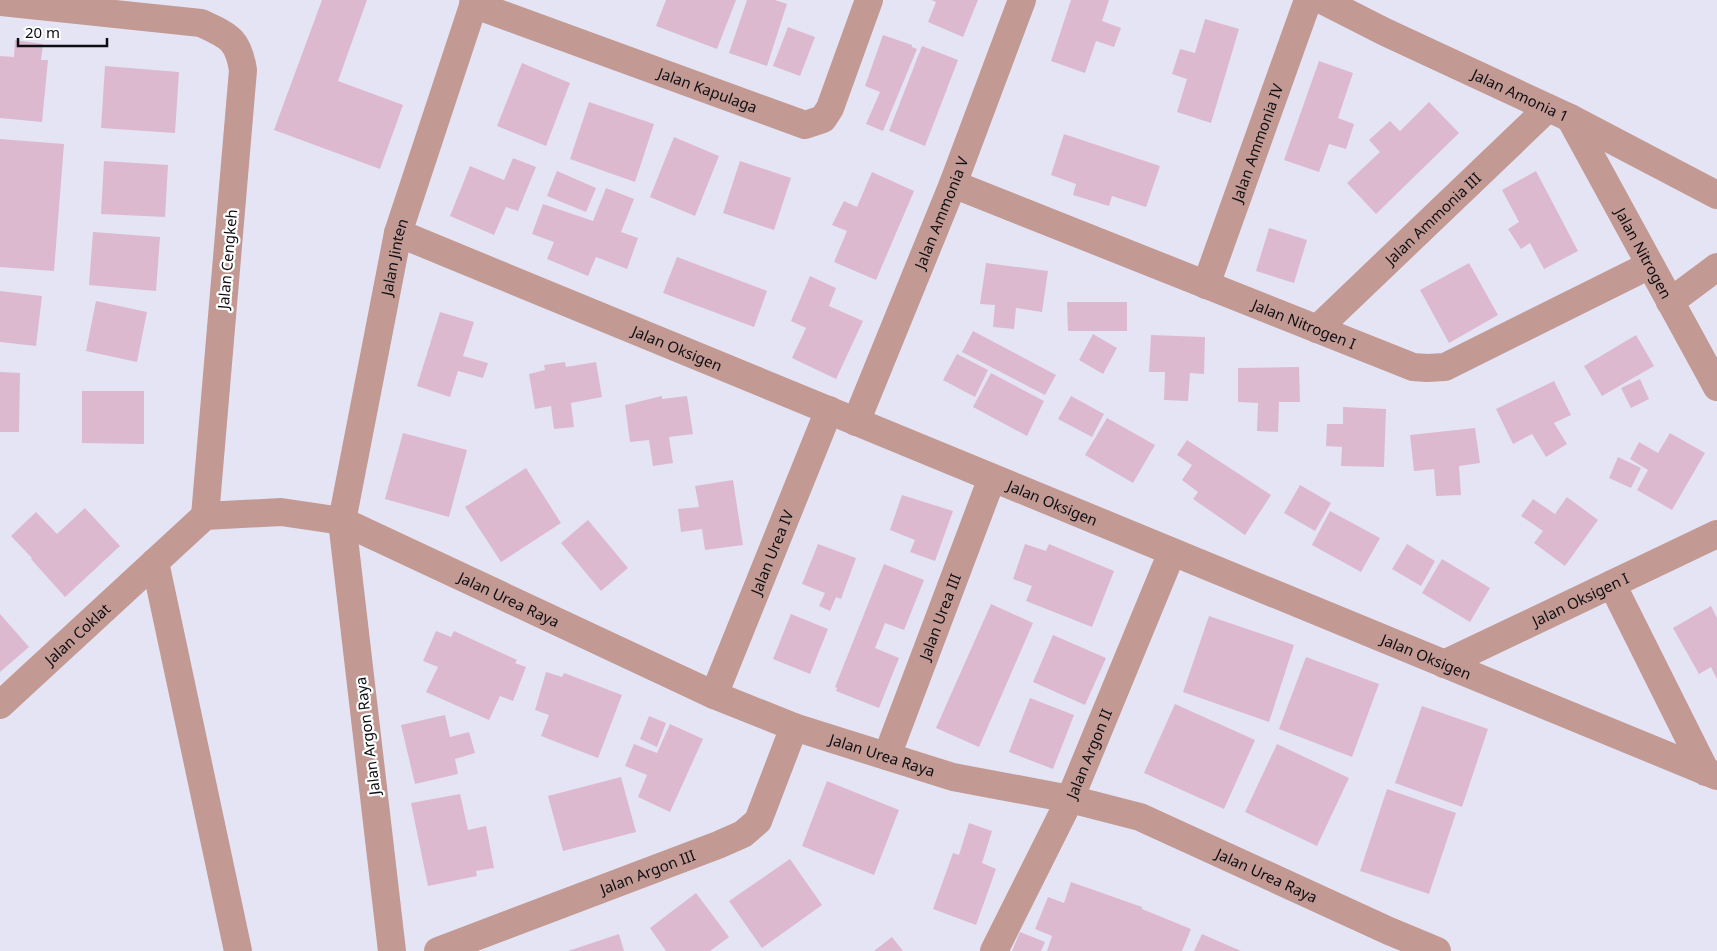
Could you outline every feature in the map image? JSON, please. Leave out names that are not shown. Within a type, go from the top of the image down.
[{"type":"street","name":"Jalan Kapulaga","points":[[474,2],[805,125],[823,119],[830,108],[869,0]]},
{"type":"street","name":"Jalan Ammonia V","points":[[856,422],[953,184],[1022,0]]},
{"type":"street","name":"Jalan Ammonia IV","points":[[1206,285],[1308,0]]},
{"type":"street","name":"Jalan Amonia 1","points":[[1322,0],[1385,32],[1559,113],[1717,196]]},
{"type":"street","name":"Jalan Cengkeh","points":[[0,2],[201,23],[223,33],[236,45],[240,53],[243,70],[205,516]]},
{"type":"street","name":"Jalan Jinten","points":[[342,521],[398,233],[474,2]]},
{"type":"street","name":"Jalan Nitrogen","points":[[1559,113],[1650,265],[1717,387]]},
{"type":"street","name":"Jalan Ammonia III","points":[[1317,329],[1559,113]]},
{"type":"street","name":"Jalan Nitrogen I","points":[[953,184],[1413,367],[1445,366],[1650,265]]},
{"type":"street","name":"Jalan Oksigen","points":[[398,233],[1712,774]]},
{"type":"street","points":[[1670,302],[1717,267]]},
{"type":"street","name":"Jalan Urea IV","points":[[714,695],[829,410]]},
{"type":"street","name":"Jalan Urea III","points":[[887,756],[992,478]]},
{"type":"street","name":"Jalan Urea Raya","points":[[205,516],[281,512],[342,521],[714,695],[794,727],[953,777],[1070,799],[1140,817],[1385,941],[1437,951]]},
{"type":"street","name":"Jalan Coklat","points":[[0,705],[205,516]]},
{"type":"street","name":"Jalan Argon Raya","points":[[342,521],[392,951]]},
{"type":"street","name":"Jalan Oksigen I","points":[[1444,664],[1717,534]]},
{"type":"street","name":"Jalan Argon II","points":[[994,951],[1070,799],[1172,552]]},
{"type":"street","points":[[155,562],[238,951]]},
{"type":"street","name":"Jalan Oksigen","points":[[1612,584],[1712,774]]},
{"type":"street","name":"Jalan Argon III","points":[[438,951],[718,845],[742,834],[758,821],[794,727]]},
{"type":"building","points":[[322,0],[367,0],[338,81],[403,105],[380,169],[274,130]]},
{"type":"building","points":[[666,0],[736,0],[717,49],[656,26]]},
{"type":"building","points":[[747,0],[775,0],[787,4],[767,66],[729,53]]},
{"type":"building","points":[[931,0],[978,0],[963,37],[928,22],[936,2]]},
{"type":"building","points":[[1071,0],[1109,0],[1102,21],[1121,28],[1114,47],[1096,41],[1085,73],[1051,61]]},
{"type":"building","points":[[1205,19],[1239,29],[1211,123],[1177,112],[1187,79],[1172,74],[1180,49],[1195,53]]},
{"type":"building","points":[[788,27],[815,37],[800,76],[773,66]]},
{"type":"building","points":[[883,35],[912,45],[912,47],[917,49],[883,131],[866,124],[880,92],[865,86]]},
{"type":"building","points":[[15,40],[43,44],[41,60],[48,60],[42,122],[0,118],[0,56],[14,57]]},
{"type":"building","points":[[922,46],[958,60],[925,146],[889,131]]},
{"type":"building","points":[[1319,61],[1353,73],[1338,118],[1354,124],[1346,149],[1329,144],[1319,172],[1284,160]]},
{"type":"building","points":[[522,63],[570,83],[546,146],[497,126]]},
{"type":"building","points":[[105,66],[179,72],[175,133],[101,128]]},
{"type":"building","points":[[589,102],[654,124],[635,182],[570,159]]},
{"type":"building","points":[[1429,102],[1459,133],[1376,214],[1347,183],[1380,152],[1369,140],[1390,121],[1400,131]]},
{"type":"building","points":[[1064,134],[1160,166],[1146,207],[1112,196],[1109,206],[1073,195],[1076,184],[1051,175]]},
{"type":"building","points":[[674,137],[719,156],[695,216],[650,197]]},
{"type":"building","points":[[0,139],[64,144],[54,271],[0,267]]},
{"type":"building","points":[[513,158],[536,167],[518,211],[506,207],[494,235],[450,216],[470,166],[504,180]]},
{"type":"building","points":[[104,161],[168,165],[165,217],[101,214]]},
{"type":"building","points":[[740,161],[791,178],[774,230],[723,213]]},
{"type":"building","points":[[557,171],[596,188],[586,212],[547,196]]},
{"type":"building","points":[[1536,171],[1578,251],[1544,269],[1530,243],[1521,249],[1508,229],[1519,222],[1502,190]]},
{"type":"building","points":[[872,172],[914,191],[876,280],[834,262],[847,231],[832,225],[844,201],[857,207]]},
{"type":"building","points":[[606,188],[634,199],[621,232],[638,238],[627,269],[596,257],[588,276],[547,259],[554,242],[532,234],[543,204],[593,221]]},
{"type":"building","points":[[1269,228],[1307,240],[1294,283],[1256,271]]},
{"type":"building","points":[[93,232],[160,237],[156,291],[89,285]]},
{"type":"building","points":[[677,257],[767,291],[754,327],[663,293]]},
{"type":"building","points":[[986,263],[1048,271],[1042,312],[1016,308],[1014,329],[993,327],[995,305],[980,304]]},
{"type":"building","points":[[1469,263],[1498,315],[1449,343],[1420,290]]},
{"type":"building","points":[[810,276],[836,288],[829,306],[863,321],[836,379],[792,358],[806,328],[791,321]]},
{"type":"building","points":[[0,291],[42,296],[36,346],[0,342]]},
{"type":"building","points":[[96,301],[147,312],[137,362],[86,351]]},
{"type":"building","points":[[1067,302],[1127,302],[1127,331],[1068,331]]},
{"type":"building","points":[[440,312],[474,322],[463,356],[488,363],[483,378],[458,371],[450,397],[417,386]]},
{"type":"building","points":[[973,331],[1056,375],[1045,395],[962,352]]},
{"type":"building","points":[[1093,334],[1117,348],[1103,374],[1079,360]]},
{"type":"building","points":[[1151,335],[1205,337],[1204,374],[1190,373],[1188,401],[1164,400],[1165,372],[1149,372]]},
{"type":"building","points":[[1636,335],[1654,366],[1602,396],[1584,366]]},
{"type":"building","points":[[957,354],[988,370],[975,397],[943,380]]},
{"type":"building","points":[[565,362],[566,367],[596,362],[602,397],[571,403],[574,427],[554,429],[551,406],[535,409],[529,374],[545,370],[544,365]]},
{"type":"building","points":[[1299,367],[1300,402],[1279,402],[1278,432],[1257,431],[1258,403],[1238,402],[1238,368]]},
{"type":"building","points":[[0,372],[20,373],[19,432],[0,432]]},
{"type":"building","points":[[991,373],[1044,401],[1027,436],[973,407]]},
{"type":"building","points":[[1640,379],[1649,399],[1631,408],[1621,388]]},
{"type":"building","points":[[1554,381],[1571,415],[1554,423],[1567,444],[1546,457],[1532,434],[1513,444],[1496,409]]},
{"type":"building","points":[[82,391],[144,391],[144,444],[82,443]]},
{"type":"building","points":[[662,396],[662,399],[687,396],[693,434],[669,437],[673,463],[653,466],[649,440],[630,442],[625,405]]},
{"type":"building","points":[[1071,396],[1104,414],[1092,437],[1058,419]]},
{"type":"building","points":[[1343,407],[1386,409],[1384,467],[1341,466],[1342,447],[1326,446],[1327,424],[1343,424]]},
{"type":"building","points":[[1107,418],[1155,445],[1133,483],[1085,455]]},
{"type":"building","points":[[1475,428],[1480,463],[1459,466],[1461,495],[1436,496],[1434,469],[1414,471],[1410,435]]},
{"type":"building","points":[[403,433],[467,450],[449,517],[385,499]]},
{"type":"building","points":[[1670,433],[1705,453],[1672,510],[1637,490],[1648,470],[1630,459],[1639,442],[1658,453]]},
{"type":"building","points":[[1187,440],[1271,495],[1245,535],[1193,499],[1198,492],[1182,480],[1192,465],[1177,455]]},
{"type":"building","points":[[1618,457],[1641,468],[1631,488],[1609,478]]},
{"type":"building","points":[[526,468],[561,523],[501,562],[465,507]]},
{"type":"building","points":[[733,480],[743,545],[705,550],[702,529],[681,532],[678,509],[699,507],[695,486]]},
{"type":"building","points":[[1300,485],[1331,503],[1315,531],[1284,513]]},
{"type":"building","points":[[902,495],[953,511],[935,561],[910,552],[915,540],[890,530]]},
{"type":"building","points":[[1567,497],[1598,520],[1565,566],[1534,543],[1543,531],[1521,516],[1533,499],[1555,514]]},
{"type":"building","points":[[85,508],[120,546],[65,597],[11,536],[36,512],[57,534]]},
{"type":"building","points":[[1330,511],[1380,538],[1361,572],[1312,545]]},
{"type":"building","points":[[588,520],[628,568],[601,591],[561,543]]},
{"type":"building","points":[[818,544],[856,558],[841,599],[836,597],[830,611],[819,606],[825,593],[802,584]]},
{"type":"building","points":[[1025,544],[1046,551],[1049,544],[1114,571],[1092,627],[1026,601],[1032,586],[1013,579]]},
{"type":"building","points":[[1407,544],[1435,561],[1421,586],[1392,569]]},
{"type":"building","points":[[1442,559],[1490,588],[1470,622],[1422,593]]},
{"type":"building","points":[[884,564],[924,580],[904,630],[885,623],[875,648],[899,658],[879,708],[836,691],[837,688],[835,687]]},
{"type":"building","points":[[991,604],[1033,623],[979,747],[936,728]]},
{"type":"building","points":[[1711,606],[1717,618],[1717,679],[1711,667],[1699,674],[1673,628]]},
{"type":"building","points":[[0,614],[29,647],[0,672]]},
{"type":"building","points":[[791,614],[828,629],[810,674],[773,659]]},
{"type":"building","points":[[1209,616],[1294,645],[1269,722],[1183,692]]},
{"type":"building","points":[[436,631],[451,637],[454,631],[517,660],[515,663],[526,667],[513,701],[500,696],[489,720],[426,692],[438,667],[423,661]]},
{"type":"building","points":[[1053,635],[1106,658],[1085,705],[1033,682]]},
{"type":"building","points":[[1306,657],[1379,684],[1352,757],[1279,729]]},
{"type":"building","points":[[546,672],[562,677],[564,673],[622,695],[598,758],[541,736],[549,715],[535,710]]},
{"type":"building","points":[[1030,698],[1074,715],[1053,769],[1009,752]]},
{"type":"building","points":[[1175,704],[1255,740],[1224,809],[1144,773]]},
{"type":"building","points":[[1422,706],[1488,729],[1462,807],[1395,783]]},
{"type":"building","points":[[445,715],[450,737],[469,732],[475,753],[455,759],[458,774],[415,784],[401,725]]},
{"type":"building","points":[[649,716],[666,723],[657,747],[640,739]]},
{"type":"building","points":[[670,724],[703,739],[670,812],[638,797],[647,775],[625,766],[634,744],[657,753]]},
{"type":"building","points":[[1277,744],[1349,778],[1317,846],[1245,812]]},
{"type":"building","points":[[621,777],[636,832],[563,851],[548,796]]},
{"type":"building","points":[[827,781],[899,810],[874,875],[802,846]]},
{"type":"building","points":[[1387,789],[1456,813],[1429,894],[1360,871]]},
{"type":"building","points":[[460,794],[468,830],[486,826],[494,868],[476,871],[477,876],[428,886],[411,803]]},
{"type":"building","points":[[969,823],[992,831],[982,863],[996,869],[976,925],[933,909],[953,853],[959,855]]},
{"type":"building","points":[[790,859],[822,905],[762,948],[729,901]]},
{"type":"building","points":[[1071,882],[1142,907],[1142,909],[1191,929],[1182,951],[1047,951],[1052,936],[1035,929],[1048,897],[1064,903]]},
{"type":"building","points":[[696,893],[729,937],[710,951],[666,951],[650,928]]},
{"type":"building","points":[[1020,932],[1045,942],[1041,951],[1012,951]]},
{"type":"building","points":[[619,934],[624,951],[568,951]]},
{"type":"building","points":[[1202,934],[1241,951],[1194,951]]},
{"type":"building","points":[[892,937],[903,951],[874,951]]}]
